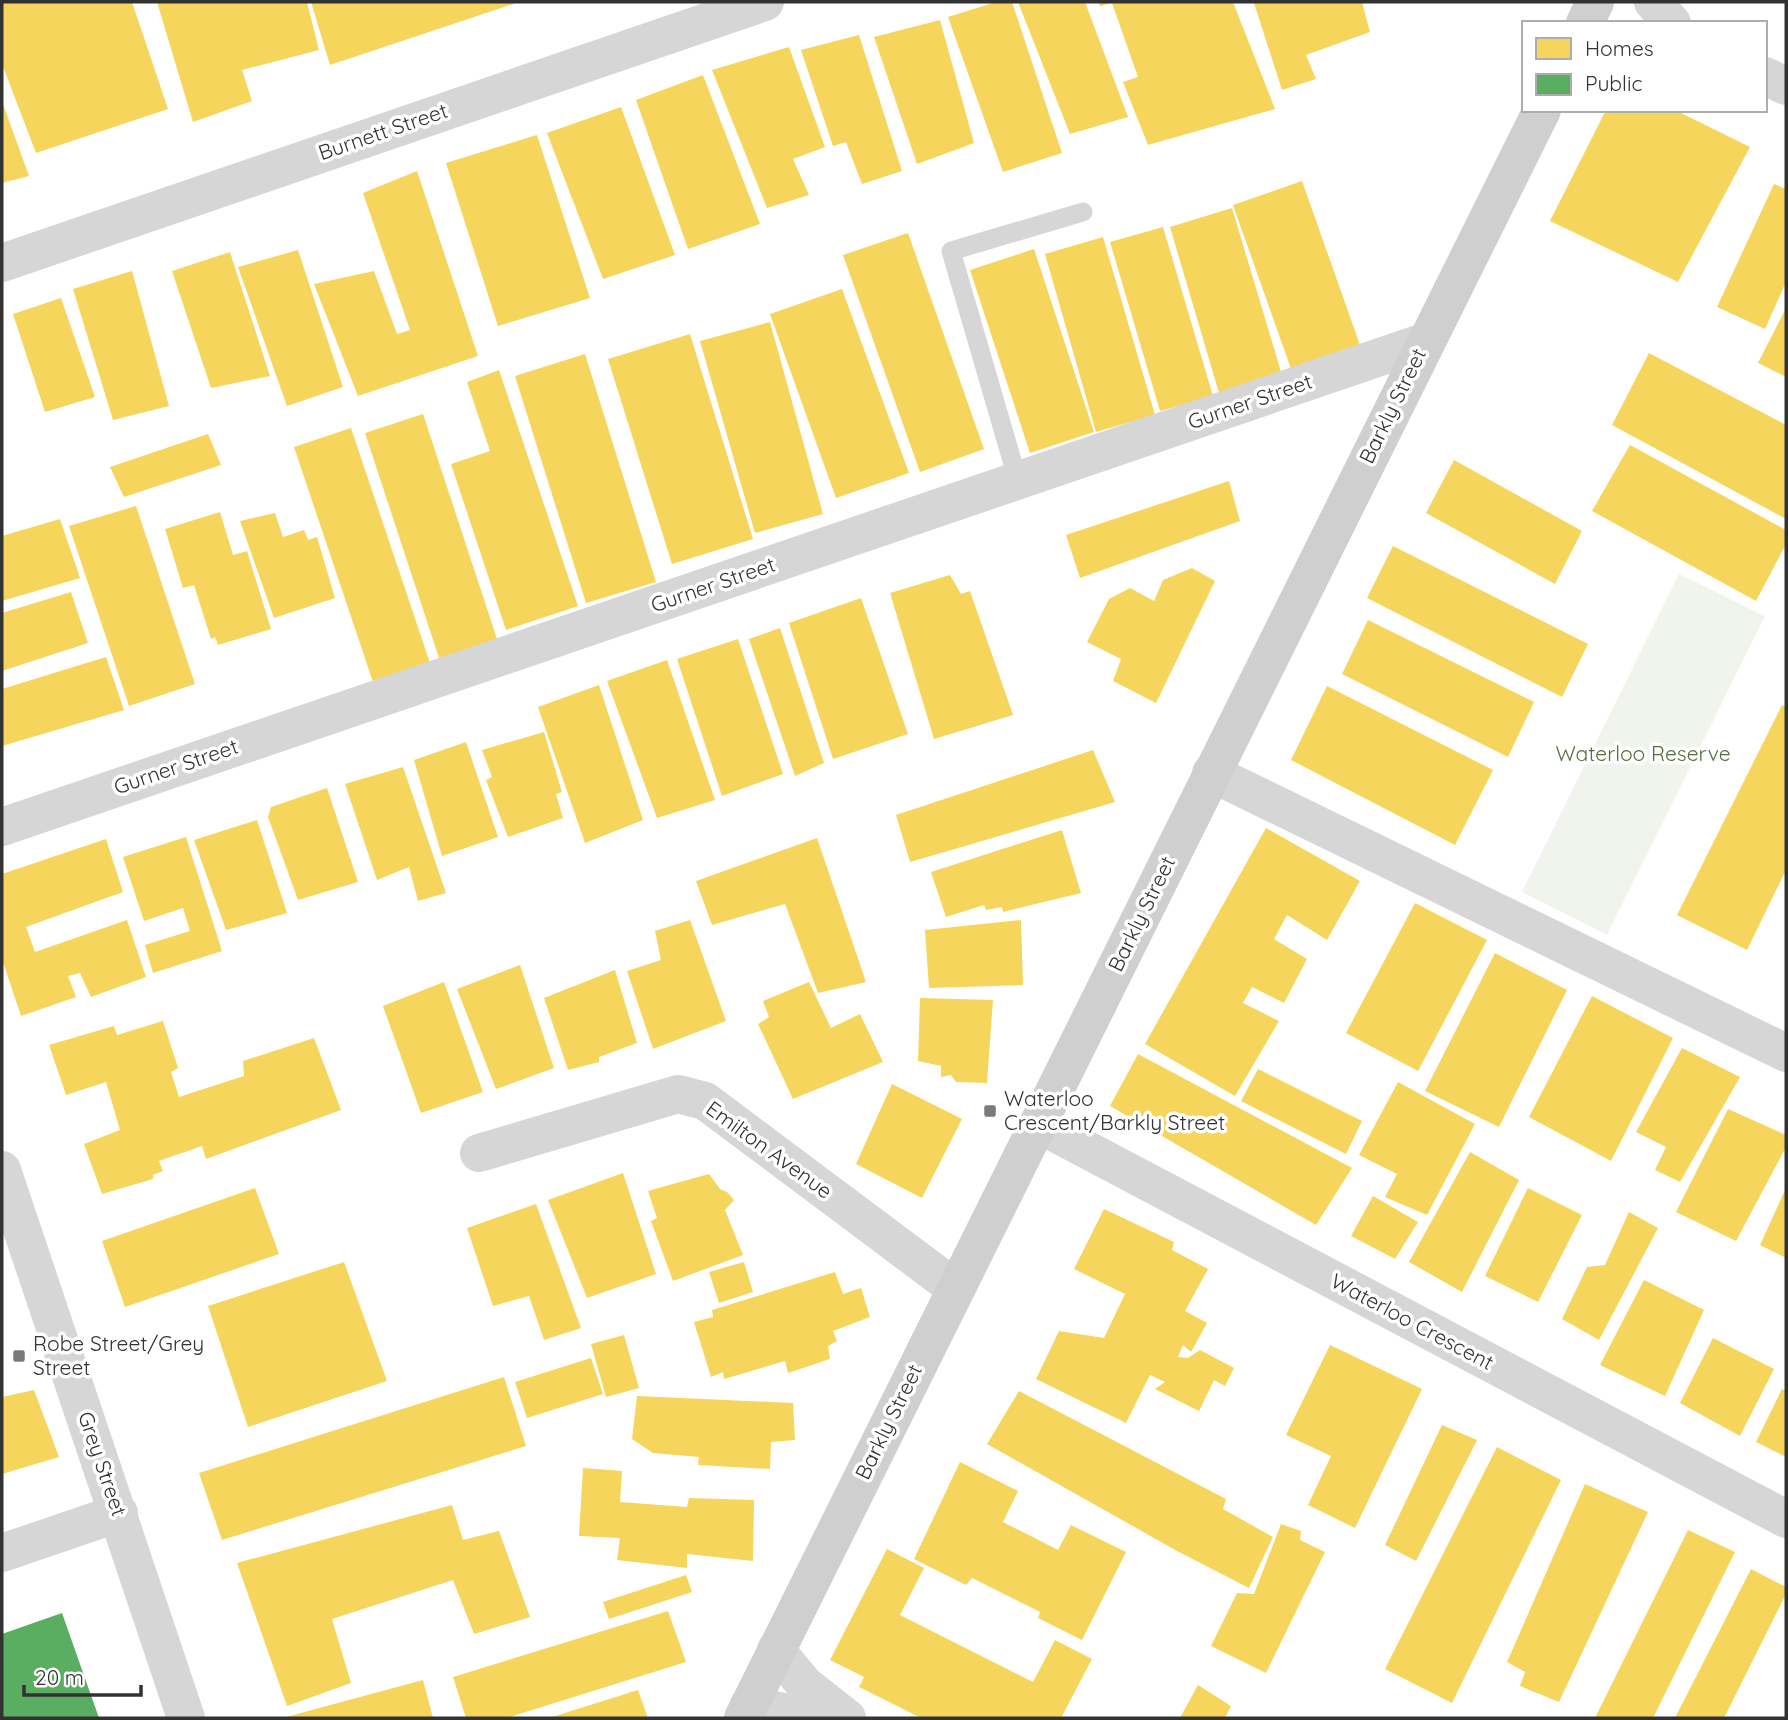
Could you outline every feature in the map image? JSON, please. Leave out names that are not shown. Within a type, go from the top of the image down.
[{"type":"main road","points":[[1586,21],[1595,2]]},
{"type":"main road","name":"Barkly Street","points":[[746,1712],[1424,342],[1541,112]]},
{"type":"street","name":"Burnett Street","points":[[2,263],[765,2]]},
{"type":"street","points":[[1653,2],[1670,21]]},
{"type":"street","points":[[1767,77],[1786,86]]},
{"type":"street","name":"Gurner Street","points":[[2,827],[1424,342]]},
{"type":"street","points":[[1211,773],[1786,1053]]},
{"type":"street","name":"Emilton Avenue","points":[[479,1153],[678,1094],[705,1101],[955,1288]]},
{"type":"street","name":"Waterloo Crescent","points":[[1038,1124],[1786,1519]]},
{"type":"street","name":"Grey Street","points":[[2,1170],[186,1718]]},
{"type":"street","points":[[2,1553],[119,1513]]},
{"type":"street","points":[[776,1650],[805,1685],[847,1718]]},
{"type":"street","points":[[746,1712],[814,1718]]},
{"type":"lane","points":[[1018,481],[951,251],[1083,212]]},
{"type":"green space","name":"Waterloo Reserve","points":[[1679,574],[1765,616],[1607,935],[1522,892]]},
{"type":"building: Homes","points":[[2,2],[132,2],[168,109],[36,153],[2,64]]},
{"type":"building: Homes","points":[[157,2],[307,2],[319,50],[242,70],[252,101],[193,122]]},
{"type":"building: Homes","points":[[311,2],[519,2],[330,65]]},
{"type":"building: Homes","points":[[996,2],[1012,2],[1062,153],[1003,172],[948,17]]},
{"type":"building: Homes","points":[[1018,2],[1085,2],[1128,117],[1070,134]]},
{"type":"building: Homes","points":[[1098,2],[1233,2],[1275,109],[1148,145],[1123,82],[1138,77],[1112,3],[1100,6]]},
{"type":"building: Homes","points":[[1362,2],[1370,32],[1306,55],[1316,79],[1282,90],[1254,3]]},
{"type":"building: Homes","points":[[940,20],[974,143],[917,164],[874,37]]},
{"type":"building: Homes","points":[[859,35],[902,171],[862,184],[846,142],[833,146],[801,50]]},
{"type":"building: Homes","points":[[789,47],[825,147],[793,159],[809,195],[767,208],[712,70]]},
{"type":"building: Homes","points":[[703,75],[760,224],[688,249],[636,100]]},
{"type":"building: Homes","points":[[2,101],[29,176],[2,183]]},
{"type":"building: Homes","points":[[621,107],[675,255],[603,279],[547,133]]},
{"type":"building: Homes","points":[[1605,112],[1679,112],[1750,147],[1678,282],[1550,221]]},
{"type":"building: Homes","points":[[537,135],[590,298],[498,326],[446,163]]},
{"type":"building: Homes","points":[[417,171],[478,356],[358,396],[314,284],[374,271],[397,334],[410,330],[363,193]]},
{"type":"building: Homes","points":[[1302,181],[1360,345],[1291,369],[1233,205]]},
{"type":"building: Homes","points":[[1774,184],[1786,189],[1786,282],[1765,329],[1717,307]]},
{"type":"building: Homes","points":[[1232,208],[1282,375],[1219,393],[1170,227]]},
{"type":"building: Homes","points":[[1163,227],[1213,396],[1160,411],[1110,242]]},
{"type":"building: Homes","points":[[908,233],[984,449],[920,472],[843,255]]},
{"type":"building: Homes","points":[[1103,237],[1155,415],[1096,432],[1045,254]]},
{"type":"building: Homes","points":[[1034,249],[1094,432],[1030,453],[970,270]]},
{"type":"building: Homes","points":[[298,250],[343,387],[287,406],[238,267]]},
{"type":"building: Homes","points":[[230,252],[270,376],[211,388],[172,271]]},
{"type":"building: Homes","points":[[132,271],[169,406],[113,420],[73,289]]},
{"type":"building: Homes","points":[[842,289],[909,473],[836,498],[770,314]]},
{"type":"building: Homes","points":[[61,298],[95,397],[45,412],[13,314]]},
{"type":"building: Homes","points":[[1786,308],[1786,377],[1758,363]]},
{"type":"building: Homes","points":[[770,322],[823,514],[755,533],[700,341]]},
{"type":"building: Homes","points":[[690,334],[753,539],[672,564],[608,359]]},
{"type":"building: Homes","points":[[1649,353],[1786,425],[1786,519],[1612,425]]},
{"type":"building: Homes","points":[[585,354],[656,582],[586,603],[515,376]]},
{"type":"building: Homes","points":[[499,370],[578,606],[506,630],[451,464],[490,451],[467,382]]},
{"type":"building: Homes","points":[[423,414],[498,642],[440,661],[365,433]]},
{"type":"building: Homes","points":[[351,428],[430,663],[373,682],[294,447]]},
{"type":"building: Homes","points":[[208,434],[221,465],[124,497],[110,467]]},
{"type":"building: Homes","points":[[1630,445],[1786,530],[1786,544],[1756,601],[1592,511]]},
{"type":"building: Homes","points":[[1454,460],[1582,531],[1555,584],[1426,513]]},
{"type":"building: Homes","points":[[1229,481],[1240,521],[1080,578],[1066,535]]},
{"type":"building: Homes","points":[[136,506],[195,684],[129,706],[69,526]]},
{"type":"building: Homes","points":[[220,512],[233,555],[247,551],[271,629],[218,645],[215,637],[211,639],[194,585],[183,588],[165,529]]},
{"type":"building: Homes","points":[[275,513],[283,537],[304,530],[308,540],[317,537],[335,598],[274,618],[240,521]]},
{"type":"building: Homes","points":[[60,519],[80,578],[2,601],[2,536]]},
{"type":"building: Homes","points":[[1393,546],[1588,644],[1562,697],[1367,598]]},
{"type":"building: Homes","points":[[1192,568],[1215,581],[1156,703],[1113,681],[1121,659],[1087,642],[1109,599],[1130,588],[1154,601],[1163,580]]},
{"type":"building: Homes","points":[[950,575],[961,594],[970,591],[1013,715],[934,739],[890,593]]},
{"type":"building: Homes","points":[[71,592],[88,643],[2,671],[2,613]]},
{"type":"building: Homes","points":[[861,598],[908,734],[833,759],[789,623]]},
{"type":"building: Homes","points":[[1368,620],[1534,702],[1508,757],[1342,674]]},
{"type":"building: Homes","points":[[780,628],[824,763],[795,776],[749,639]]},
{"type":"building: Homes","points":[[738,639],[783,774],[722,796],[677,659]]},
{"type":"building: Homes","points":[[106,657],[124,710],[2,746],[2,689]]},
{"type":"building: Homes","points":[[667,660],[715,800],[657,818],[607,681]]},
{"type":"building: Homes","points":[[599,685],[643,820],[585,843],[538,707]]},
{"type":"building: Homes","points":[[1327,686],[1493,770],[1455,845],[1291,760]]},
{"type":"building: Homes","points":[[1782,705],[1786,707],[1786,870],[1747,950],[1677,915]]},
{"type":"building: Homes","points":[[544,732],[562,792],[556,794],[563,818],[508,837],[486,780],[492,777],[482,750]]},
{"type":"building: Homes","points":[[466,742],[498,837],[442,856],[414,760]]},
{"type":"building: Homes","points":[[1093,750],[1115,802],[910,862],[896,815]]},
{"type":"building: Homes","points":[[403,767],[446,893],[418,901],[409,867],[377,880],[345,784]]},
{"type":"building: Homes","points":[[327,788],[358,882],[298,900],[268,817],[271,807]]},
{"type":"building: Homes","points":[[257,820],[287,913],[226,930],[194,840]]},
{"type":"building: Homes","points":[[1266,828],[1360,881],[1327,940],[1287,915],[1274,939],[1307,959],[1284,1003],[1252,987],[1243,1003],[1279,1021],[1235,1096],[1145,1044]]},
{"type":"building: Homes","points":[[1062,830],[1081,893],[1003,912],[1002,907],[986,910],[984,905],[946,917],[931,872]]},
{"type":"building: Homes","points":[[186,837],[222,951],[153,973],[145,945],[190,931],[183,908],[144,921],[123,857]]},
{"type":"building: Homes","points":[[817,838],[866,982],[818,993],[785,904],[712,925],[696,881]]},
{"type":"building: Homes","points":[[106,839],[123,892],[26,927],[35,952],[127,920],[146,977],[91,997],[80,973],[68,976],[76,997],[21,1016],[2,959],[2,874]]},
{"type":"building: Homes","points":[[1415,903],[1487,940],[1418,1071],[1346,1033]]},
{"type":"building: Homes","points":[[690,920],[726,1021],[653,1049],[627,971],[661,960],[655,931]]},
{"type":"building: Homes","points":[[1021,920],[1023,985],[929,988],[925,930]]},
{"type":"building: Homes","points":[[1495,953],[1567,990],[1499,1127],[1425,1091]]},
{"type":"building: Homes","points":[[520,965],[554,1068],[496,1089],[457,989]]},
{"type":"building: Homes","points":[[615,970],[637,1043],[599,1057],[599,1062],[568,1070],[544,998]]},
{"type":"building: Homes","points":[[444,982],[483,1092],[421,1113],[383,1006]]},
{"type":"building: Homes","points":[[809,982],[831,1028],[860,1014],[883,1062],[793,1099],[758,1024],[769,1017],[763,1001]]},
{"type":"building: Homes","points":[[1592,996],[1673,1038],[1611,1161],[1529,1117]]},
{"type":"building: Homes","points":[[920,998],[993,1000],[987,1083],[956,1082],[951,1075],[941,1077],[941,1066],[918,1061]]},
{"type":"building: Homes","points":[[163,1021],[178,1068],[171,1072],[179,1097],[244,1076],[243,1061],[314,1038],[341,1110],[206,1159],[202,1146],[159,1161],[163,1171],[153,1175],[153,1179],[102,1194],[84,1144],[120,1130],[106,1082],[66,1095],[49,1045],[114,1026],[117,1035]]},
{"type":"building: Homes","points":[[1682,1048],[1740,1077],[1680,1182],[1655,1170],[1666,1147],[1636,1132]]},
{"type":"building: Homes","points":[[1138,1054],[1352,1168],[1316,1225],[1110,1106]]},
{"type":"building: Homes","points":[[1258,1069],[1362,1121],[1346,1154],[1241,1101]]},
{"type":"building: Homes","points":[[1398,1082],[1475,1124],[1427,1215],[1385,1197],[1397,1174],[1359,1155]]},
{"type":"building: Homes","points":[[892,1084],[962,1119],[922,1198],[856,1164]]},
{"type":"building: Homes","points":[[1728,1109],[1786,1135],[1786,1147],[1736,1241],[1676,1212]]},
{"type":"building: Homes","points":[[1470,1152],[1519,1180],[1462,1292],[1409,1262]]},
{"type":"building: Homes","points":[[623,1173],[656,1274],[587,1298],[548,1200]]},
{"type":"building: Homes","points":[[709,1174],[720,1189],[734,1200],[725,1210],[743,1255],[673,1281],[651,1221],[657,1218],[648,1191]]},
{"type":"building: Homes","points":[[255,1188],[279,1254],[125,1307],[102,1241]]},
{"type":"building: Homes","points":[[1528,1188],[1582,1215],[1538,1302],[1485,1276]]},
{"type":"building: Homes","points":[[1786,1188],[1786,1258],[1760,1245]]},
{"type":"building: Homes","points":[[1373,1196],[1418,1222],[1395,1259],[1351,1236]]},
{"type":"building: Homes","points":[[536,1204],[581,1328],[544,1340],[529,1296],[493,1306],[467,1228]]},
{"type":"building: Homes","points":[[1104,1209],[1174,1242],[1172,1250],[1208,1269],[1185,1311],[1207,1323],[1191,1352],[1183,1345],[1178,1357],[1188,1358],[1200,1350],[1234,1368],[1225,1386],[1214,1380],[1199,1411],[1155,1389],[1165,1382],[1150,1375],[1126,1423],[1036,1379],[1059,1331],[1104,1338],[1125,1294],[1074,1269]]},
{"type":"building: Homes","points":[[1629,1212],[1658,1228],[1599,1340],[1562,1319],[1587,1267],[1605,1265]]},
{"type":"building: Homes","points":[[344,1262],[387,1381],[248,1427],[208,1306]]},
{"type":"building: Homes","points":[[744,1262],[753,1292],[719,1303],[709,1272]]},
{"type":"building: Homes","points":[[835,1272],[843,1294],[861,1288],[870,1317],[833,1331],[837,1341],[828,1346],[830,1359],[788,1373],[785,1361],[724,1379],[723,1372],[711,1377],[694,1322],[713,1317],[712,1310]]},
{"type":"building: Homes","points":[[1644,1280],[1704,1310],[1665,1396],[1600,1365]]},
{"type":"building: Homes","points":[[624,1335],[639,1388],[606,1397],[591,1344]]},
{"type":"building: Homes","points":[[1713,1338],[1774,1369],[1740,1436],[1680,1403]]},
{"type":"building: Homes","points":[[1330,1345],[1422,1389],[1355,1528],[1308,1505],[1331,1456],[1286,1435]]},
{"type":"building: Homes","points":[[591,1358],[603,1394],[527,1418],[515,1382]]},
{"type":"building: Homes","points":[[504,1377],[526,1446],[222,1540],[199,1473]]},
{"type":"building: Homes","points":[[1782,1389],[1786,1391],[1786,1457],[1756,1442]]},
{"type":"building: Homes","points":[[34,1390],[59,1457],[2,1474],[2,1397]]},
{"type":"building: Homes","points":[[1019,1391],[1226,1499],[1223,1509],[1273,1537],[1249,1588],[1177,1551],[987,1444]]},
{"type":"building: Homes","points":[[637,1396],[793,1403],[795,1440],[771,1442],[770,1469],[698,1465],[699,1457],[653,1453],[632,1439]]},
{"type":"building: Homes","points":[[1442,1425],[1477,1440],[1416,1561],[1385,1545]]},
{"type":"building: Homes","points":[[1497,1447],[1561,1480],[1452,1703],[1385,1669]]},
{"type":"building: Homes","points":[[960,1462],[1018,1491],[1003,1522],[1058,1550],[1071,1525],[1126,1552],[1082,1640],[1038,1618],[1040,1612],[972,1578],[966,1585],[914,1559]]},
{"type":"building: Homes","points":[[583,1468],[622,1471],[620,1502],[687,1507],[689,1498],[754,1500],[753,1561],[687,1554],[687,1568],[617,1560],[620,1538],[579,1536]]},
{"type":"building: Homes","points":[[1585,1484],[1648,1512],[1559,1702],[1520,1686],[1525,1672],[1507,1662]]},
{"type":"building: Homes","points":[[452,1505],[463,1540],[499,1531],[530,1617],[474,1634],[453,1580],[332,1619],[351,1683],[287,1706],[237,1563]]},
{"type":"building: Homes","points":[[1281,1524],[1301,1531],[1300,1540],[1325,1552],[1266,1673],[1211,1646],[1237,1593],[1254,1594]]},
{"type":"building: Homes","points":[[1688,1530],[1735,1552],[1653,1718],[1595,1718]]},
{"type":"building: Homes","points":[[887,1549],[924,1568],[900,1615],[1033,1682],[1055,1640],[1092,1659],[1061,1718],[921,1718],[859,1687],[864,1677],[830,1660]]},
{"type":"building: Homes","points":[[1751,1569],[1786,1587],[1786,1594],[1724,1718],[1675,1718]]},
{"type":"building: Homes","points":[[686,1575],[692,1592],[609,1619],[603,1602]]},
{"type":"building: Homes","points":[[668,1611],[686,1662],[506,1718],[466,1718],[453,1677]]},
{"type":"building: Homes","points":[[423,1680],[433,1718],[286,1718],[286,1717]]},
{"type":"building: Homes","points":[[1198,1685],[1231,1706],[1225,1718],[1180,1718]]},
{"type":"building: Homes","points":[[638,1690],[648,1718],[549,1718]]},
{"type":"building: Public","points":[[62,1613],[99,1718],[2,1718],[2,1634]]},
{"type":"place","name":"Waterloo Crescent/Barkly Street","points":[[990,1111]]},
{"type":"place","name":"Robe Street/Grey Street","points":[[19,1356]]}]
